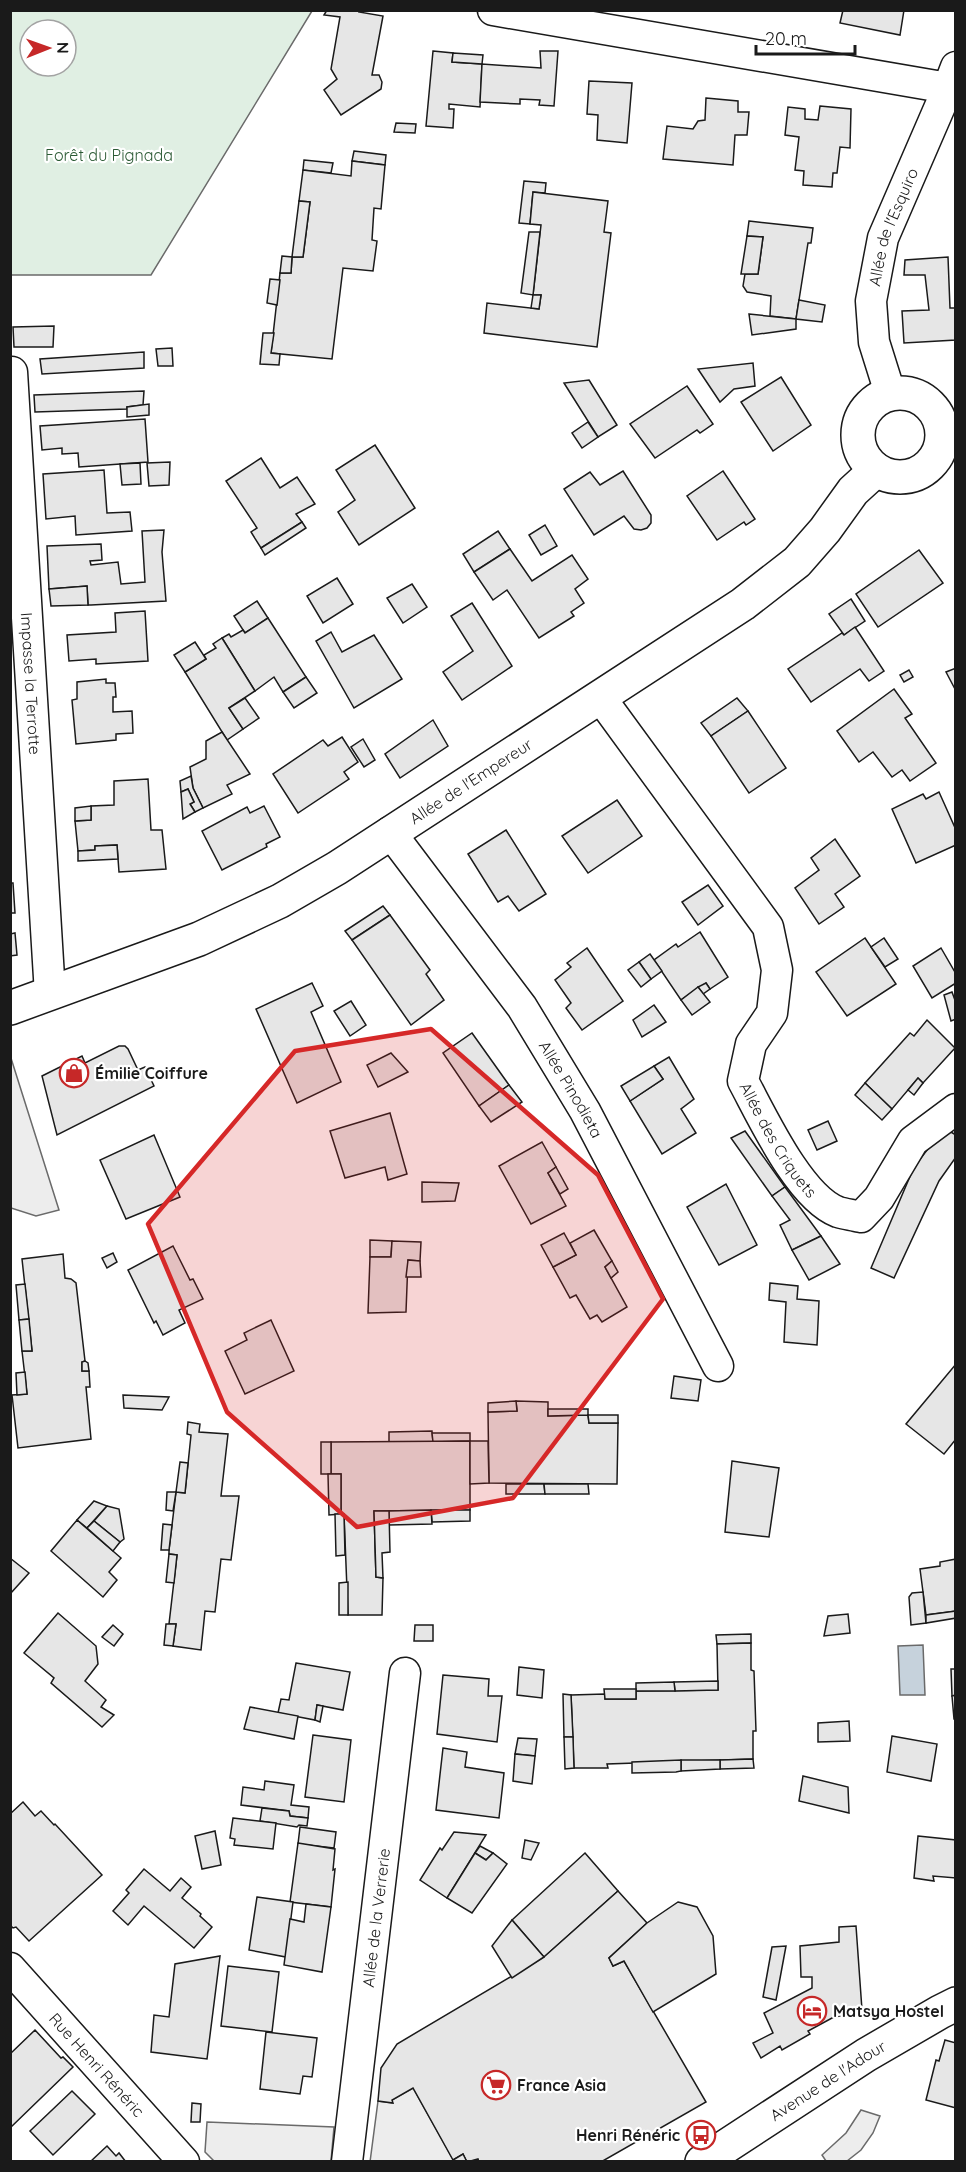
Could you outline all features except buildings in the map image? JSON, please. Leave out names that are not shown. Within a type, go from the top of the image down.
[{"type":"street","points":[[494,10],[952,78]]},
{"type":"street","name":"Allée de l'Esquiro","points":[[890,393],[874,342],[871,302],[879,257],[883,238],[952,78]]},
{"type":"street","name":"Impasse la Terrotte","points":[[12,372],[50,994]]},
{"type":"street","points":[[890,393],[908,393],[924,400],[949,428],[941,448],[930,465],[914,475],[895,477],[876,470],[863,455],[858,436],[862,418],[873,402],[890,393]]},
{"type":"street","name":"Allée de l'Empereur","points":[[10,1008],[199,939],[280,901],[337,868],[742,604],[797,562],[825,531],[853,491],[876,470]]},
{"type":"street","name":"Allée des Criquets","points":[[600,698],[768,927],[777,970],[772,1013],[751,1044],[743,1081],[775,1139],[808,1191],[836,1211],[861,1217],[879,1198],[914,1141],[956,1109]]},
{"type":"street","name":"Allée Pinodieta","points":[[390,832],[522,1007],[585,1111],[718,1366]]},
{"type":"street","name":"Allée de la Verrerie","points":[[347,2162],[405,1673]]},
{"type":"street","name":"Rue Henri Rénéric","points":[[10,1968],[184,2162]]},
{"type":"street","name":"Avenue de l'Adour","points":[[702,2162],[866,2055],[956,2004]]},
{"type":"highlighted area","points":[[431,1029],[598,1175],[663,1299],[513,1498],[357,1527],[227,1412],[148,1224],[295,1051]]},
{"type":"green space","name":"Forêt du Pignada","points":[[10,11],[312,11],[151,275],[11,275]]},
{"type":"shaded area","points":[[10,1055],[59,1210],[36,1216],[11,1208]]},
{"type":"shaded area","points":[[923,1645],[925,1695],[900,1695],[898,1646]]},
{"type":"shaded area","points":[[413,2088],[454,2161],[370,2162],[378,2101],[392,2103],[392,2100]]},
{"type":"shaded area","points":[[861,2110],[880,2116],[873,2133],[861,2150],[847,2161],[826,2161],[822,2155],[846,2133]]},
{"type":"shaded area","points":[[207,2122],[334,2127],[331,2161],[214,2161],[205,2152]]},
{"type":"place","name":"Émilie Coiffure","points":[[74,1073]]},
{"type":"place","name":"Matsya Hostel","points":[[812,2011]]},
{"type":"place","name":"France Asia","points":[[496,2085]]},
{"type":"place","name":"Henri Rénéric","points":[[701,2135]]}]
